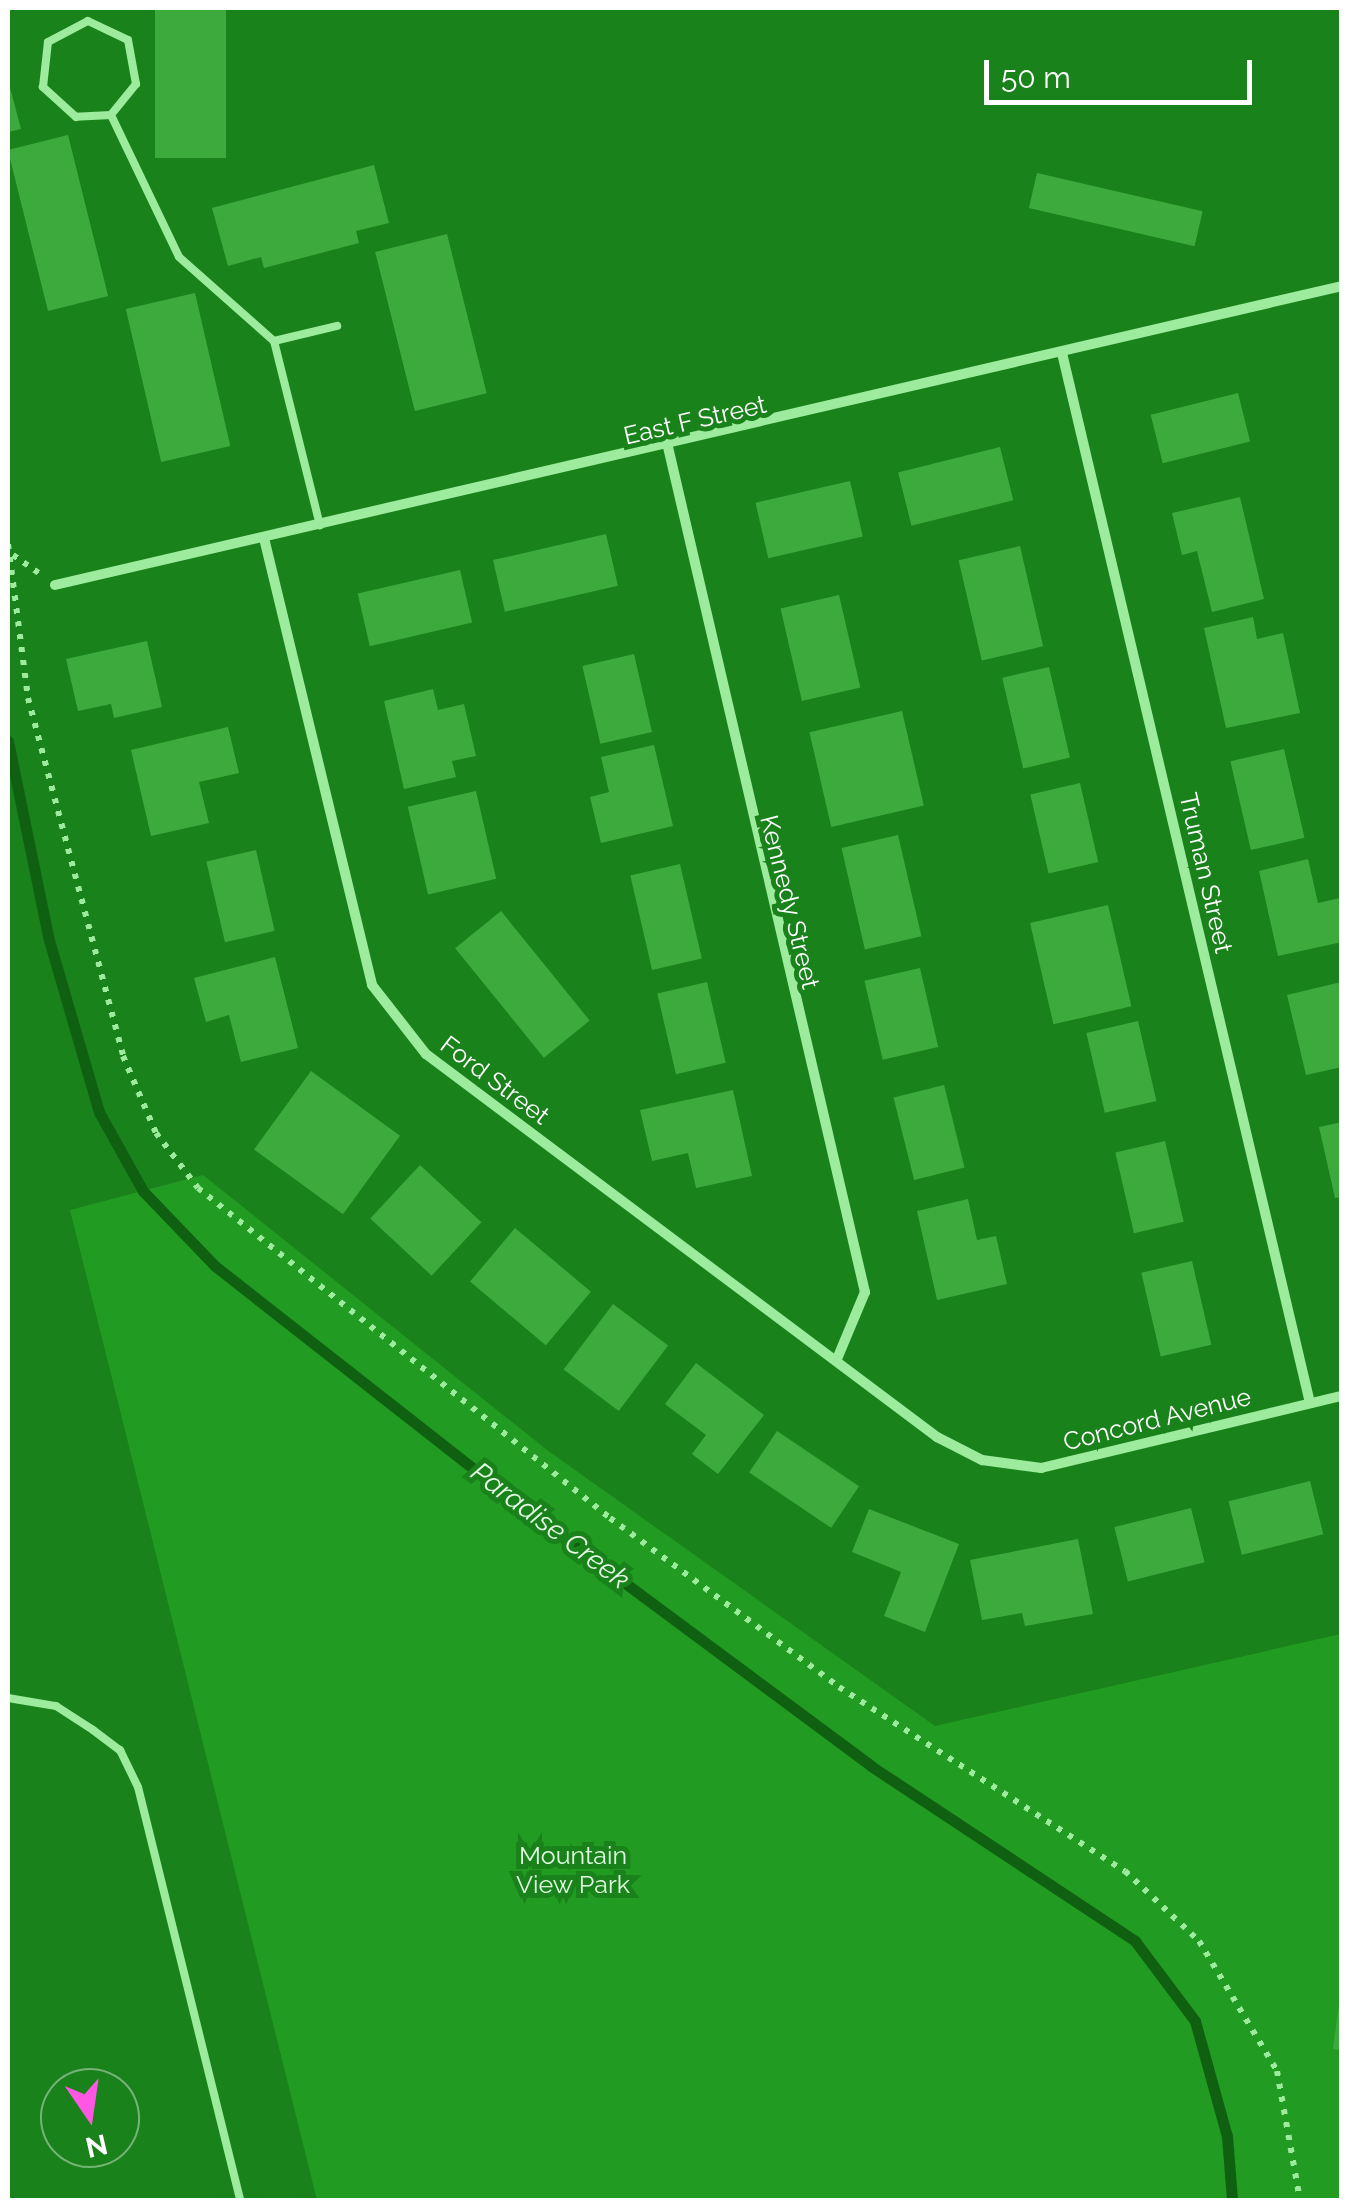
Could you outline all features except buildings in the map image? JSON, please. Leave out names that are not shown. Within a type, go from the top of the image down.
[{"type":"street","name":"East F Street","points":[[55,585],[668,447],[1342,286]]},
{"type":"street","name":"Truman Street","points":[[1062,353],[1310,1402]]},
{"type":"street","name":"Kennedy Street","points":[[668,447],[865,1292],[837,1359]]},
{"type":"street","name":"Ford Street","points":[[264,538],[372,986],[398,1027],[937,1437],[982,1460]]},
{"type":"street","name":"Concord Avenue","points":[[982,1460],[1041,1468],[1342,1396]]},
{"type":"lane","points":[[88,21],[128,40],[136,84],[110,115],[76,117],[43,87],[48,42],[88,21]]},
{"type":"lane","points":[[110,115],[179,257],[274,341],[320,526]]},
{"type":"lane","points":[[274,341],[337,326]]},
{"type":"lane","points":[[8,1698],[56,1706],[93,1730],[120,1750],[138,1786],[240,2200]]},
{"type":"path","points":[[8,544],[28,698],[123,1056],[156,1134],[198,1188],[838,1687],[1125,1871],[1199,1941],[1277,2071],[1300,2200]]},
{"type":"path","points":[[12,554],[55,585]]},
{"type":"green space","name":"Mountain View Park","points":[[203,1175],[547,1450],[935,1726],[1341,1634],[1341,2200],[317,2200],[70,1210]]},
{"type":"waterway","name":"Paradise Creek","points":[[8,741],[49,940],[99,1112],[143,1191],[215,1266],[512,1499],[871,1766],[1135,1941],[1195,2021],[1227,2136],[1232,2200]]}]
